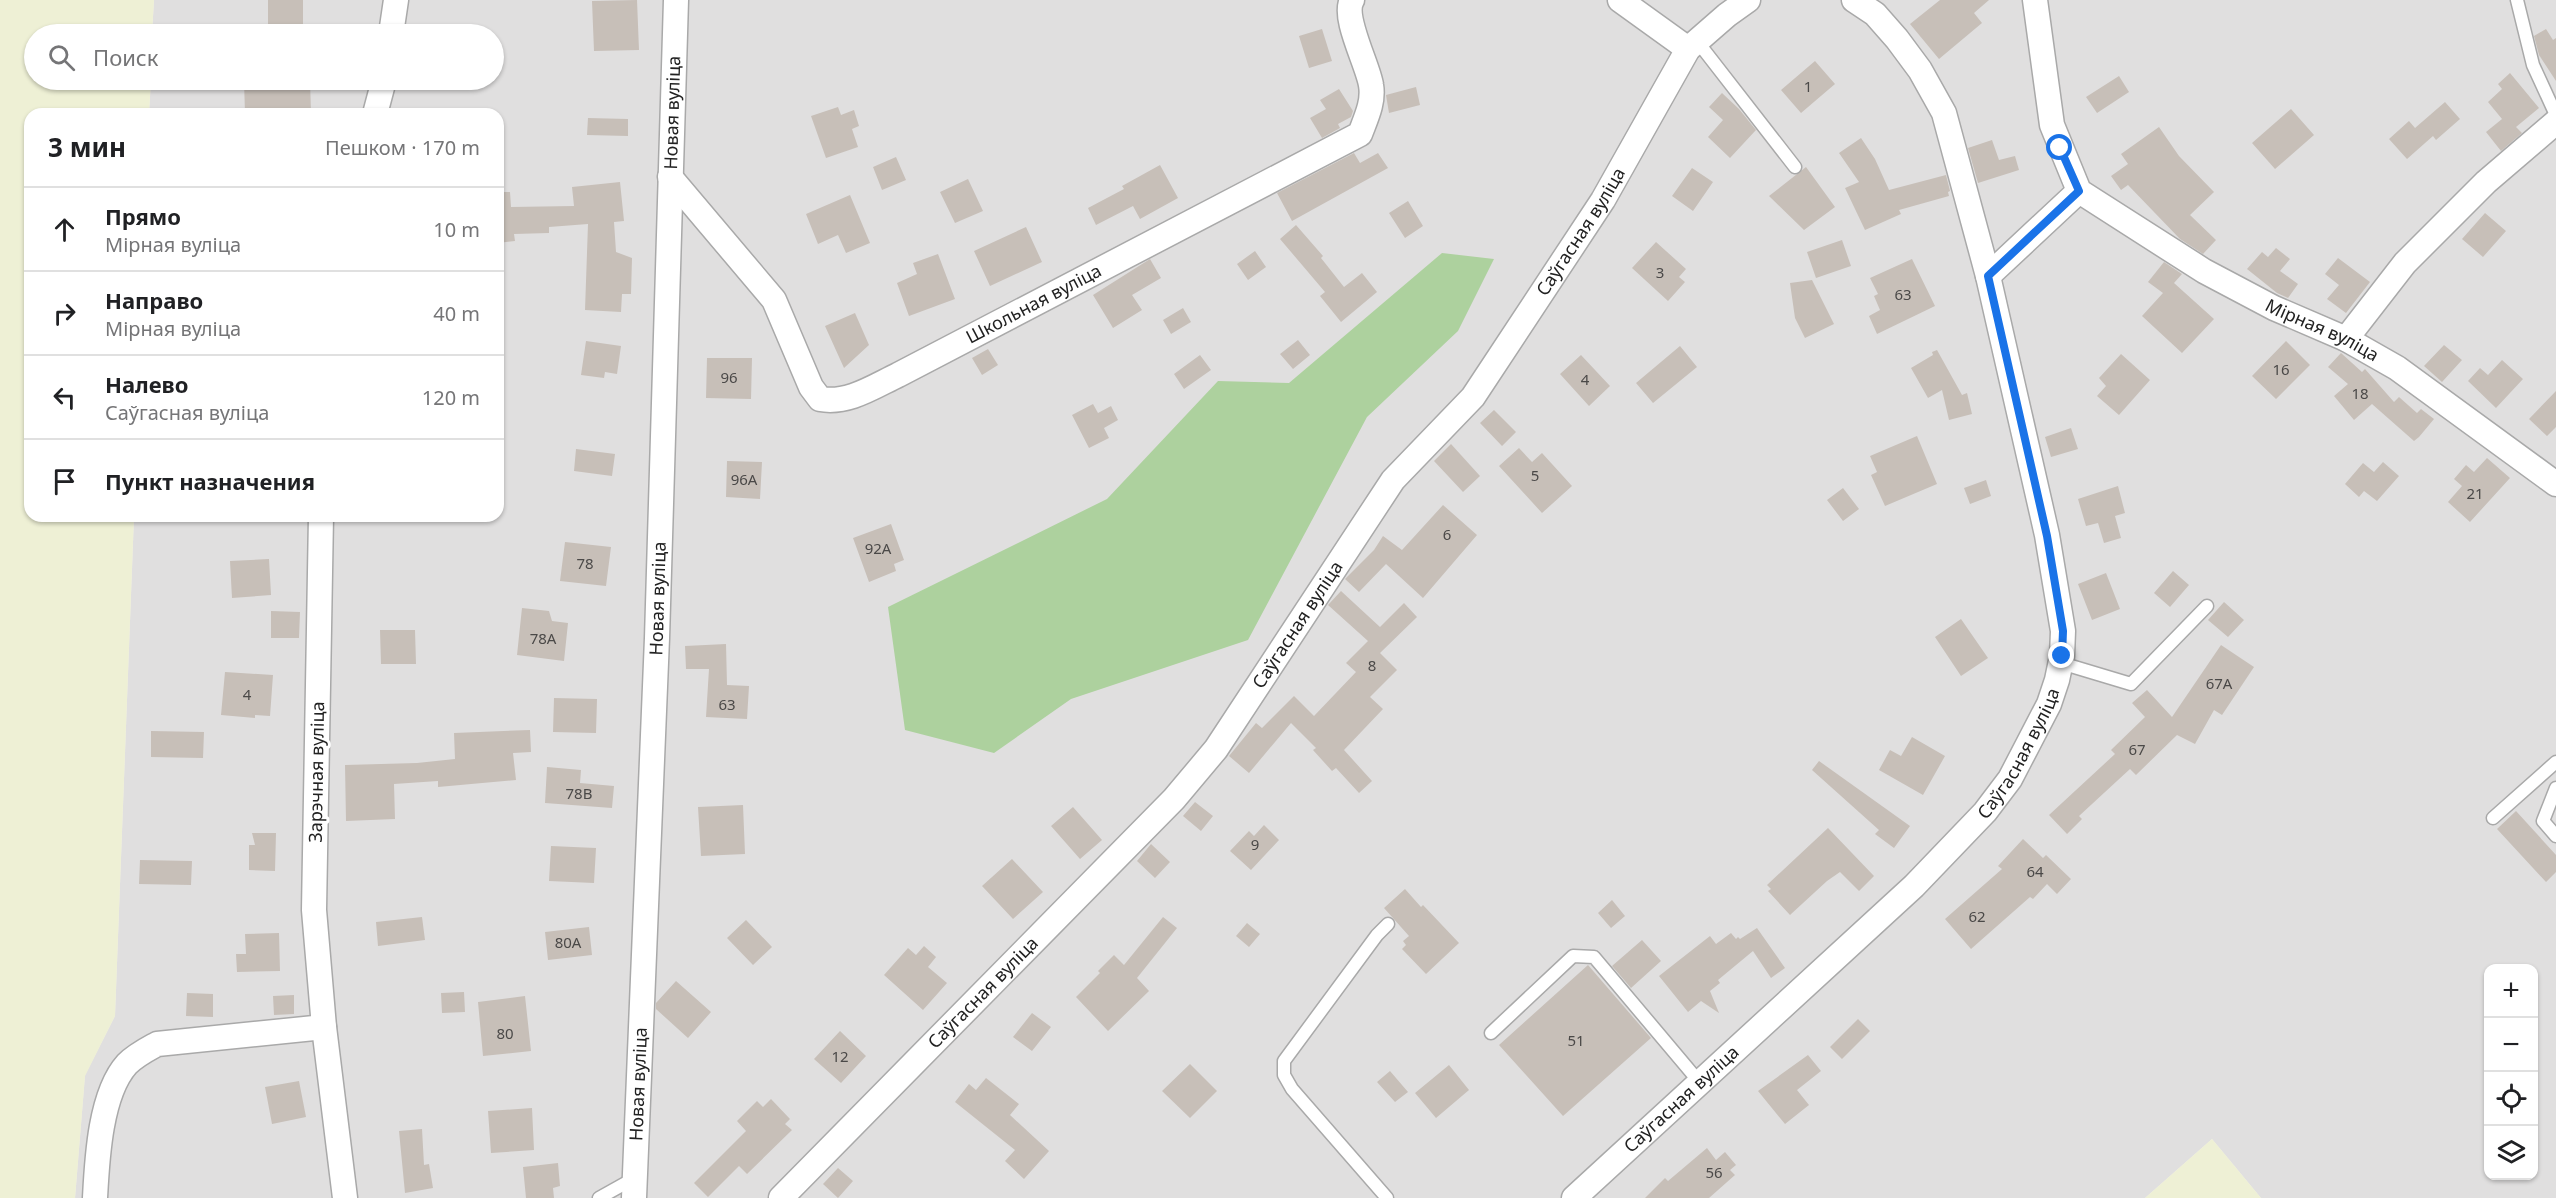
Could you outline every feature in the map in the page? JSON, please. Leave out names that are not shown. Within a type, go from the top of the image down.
[{"type":"street","points":[[392,24],[396,0]]},
{"type":"street","name":"Новая вуліца","points":[[634,1189],[658,626],[676,0]]},
{"type":"street","name":"Школьная вуліца","points":[[670,177],[774,300],[811,387],[820,399],[833,402],[847,399],[898,375],[1360,134],[1371,106],[1371,86],[1353,29],[1349,4],[1352,0]]},
{"type":"street","points":[[1620,0],[1693,45]]},
{"type":"street","name":"Саўгасная вуліца","points":[[781,1198],[1174,799],[1216,748],[1393,480],[1473,397],[1603,200],[1693,45],[1748,0]]},
{"type":"street","name":"Саўгасная вуліца","points":[[1574,1198],[1701,1084],[1914,886],[1985,812],[2010,779],[2049,704],[2061,663],[2063,631],[2047,536],[1988,276],[1944,113],[1920,70],[1897,39],[1875,14],[1854,0]]},
{"type":"street","points":[[1988,276],[2079,191],[2052,125],[2035,0]]},
{"type":"street","points":[[377,108],[381,90]]},
{"type":"street","points":[[2346,339],[2405,263],[2486,182],[2556,122]]},
{"type":"street","name":"Мірная вуліца","points":[[2079,191],[2204,271],[2274,308],[2346,339],[2406,374],[2556,484]]},
{"type":"street","name":"Зарэчная вуліца","points":[[321,522],[314,910],[324,1027]]},
{"type":"street","points":[[95,1198],[97,1148],[112,1090],[125,1066],[138,1053],[158,1044],[324,1027],[345,1198]]},
{"type":"lane","points":[[2517,0],[2533,64],[2556,115]]},
{"type":"lane","points":[[1693,45],[1795,167]]},
{"type":"lane","points":[[2061,663],[2131,684],[2208,606]]},
{"type":"lane","points":[[2493,818],[2556,762]]},
{"type":"lane","points":[[2556,788],[2543,821],[2556,836]]},
{"type":"lane","points":[[1387,1198],[1292,1089],[1284,1075],[1284,1061],[1377,935],[1388,924]]},
{"type":"lane","points":[[1491,1034],[1573,956],[1594,957],[1701,1084]]},
{"type":"lane","points":[[599,1198],[634,1189]]},
{"type":"shaded area","points":[[154,0],[2556,0],[2556,1198],[2261,1198],[2212,1139],[2145,1198],[75,1198],[85,1075],[115,1016],[134,522],[504,522],[504,108],[149,108],[150,90],[504,90],[504,24],[153,24]]},
{"type":"green space","points":[[0,0],[154,0],[153,24],[24,24],[24,90],[150,90],[149,108],[24,108],[24,522],[134,522],[115,1016],[85,1076],[75,1198],[0,1198]]},
{"type":"green space","points":[[1442,253],[1494,259],[1458,331],[1367,417],[1248,640],[1071,699],[994,753],[905,730],[888,607],[1107,499],[1218,381],[1289,383]]},
{"type":"green space","points":[[2212,1139],[2261,1198],[2145,1198]]},
{"type":"building","points":[[268,0],[303,0],[303,24],[268,24]]},
{"type":"building","points":[[637,0],[639,50],[594,51],[592,1]]},
{"type":"building","points":[[1940,0],[1989,0],[1974,13],[1982,23],[1939,59],[1910,24]]},
{"type":"building","points":[[1322,29],[1332,61],[1309,68],[1299,36]]},
{"type":"building","points":[[2546,29],[2553,40],[2556,38],[2556,81],[2539,55],[2534,36]]},
{"type":"building","points":[[1815,61],[1835,84],[1801,113],[1781,90]]},
{"type":"building","points":[[2510,73],[2539,108],[2516,127],[2522,133],[2501,151],[2486,132],[2502,119],[2488,102],[2502,89],[2498,84]]},
{"type":"building","points":[[2119,76],[2129,92],[2097,113],[2086,97]]},
{"type":"building","points":[[1416,87],[1420,105],[1389,113],[1386,95]]},
{"type":"building","points":[[1339,89],[1353,111],[1351,117],[1338,124],[1340,128],[1322,138],[1310,118],[1326,109],[1320,100]]},
{"type":"building","points":[[244,90],[310,90],[311,108],[245,108]]},
{"type":"building","points":[[1722,93],[1756,130],[1730,158],[1708,137],[1723,120],[1709,107]]},
{"type":"building","points":[[2445,102],[2460,119],[2436,140],[2433,136],[2407,159],[2389,139],[2409,121],[2415,128]]},
{"type":"building","points":[[838,107],[841,115],[854,110],[859,126],[852,129],[858,147],[826,158],[811,116]]},
{"type":"building","points":[[2291,109],[2314,135],[2275,169],[2252,143]]},
{"type":"building","points":[[588,118],[628,119],[628,136],[587,135]]},
{"type":"building","points":[[2159,127],[2179,156],[2214,192],[2190,215],[2216,240],[2203,254],[2180,239],[2128,185],[2121,190],[2111,176],[2128,164],[2121,154]]},
{"type":"building","points":[[1861,138],[1875,159],[1889,190],[1946,175],[1949,196],[1899,210],[1901,214],[1865,230],[1845,188],[1859,182],[1839,153]]},
{"type":"building","points":[[1992,140],[1999,160],[2015,156],[2019,170],[1978,183],[1968,148]]},
{"type":"building","points":[[1354,153],[1360,163],[1378,153],[1388,168],[1292,221],[1277,193]]},
{"type":"building","points":[[896,157],[906,180],[882,190],[873,167]]},
{"type":"building","points":[[1160,165],[1178,198],[1140,219],[1133,206],[1096,225],[1088,208],[1124,189],[1122,186]]},
{"type":"building","points":[[1806,167],[1835,207],[1804,230],[1769,196]]},
{"type":"building","points":[[1692,168],[1713,182],[1693,211],[1672,196]]},
{"type":"building","points":[[968,179],[983,211],[955,223],[940,192]]},
{"type":"building","points":[[620,182],[624,221],[614,222],[616,252],[632,258],[631,294],[622,294],[621,312],[585,310],[588,224],[549,227],[549,233],[514,234],[515,241],[504,242],[504,192],[510,192],[511,207],[574,206],[572,187]]},
{"type":"building","points":[[850,195],[870,243],[846,253],[838,235],[818,244],[806,214]]},
{"type":"building","points":[[1408,201],[1423,226],[1405,238],[1389,213]]},
{"type":"building","points":[[2485,213],[2506,231],[2483,257],[2462,239]]},
{"type":"building","points":[[1296,225],[1323,256],[1321,258],[1344,287],[1362,273],[1377,292],[1341,322],[1320,296],[1325,292],[1280,239]]},
{"type":"building","points":[[1026,227],[1042,262],[990,286],[974,251]]},
{"type":"building","points":[[1842,240],[1851,266],[1816,278],[1807,252]]},
{"type":"building","points":[[1656,242],[1686,269],[1679,277],[1685,282],[1668,301],[1632,268]]},
{"type":"building","points":[[2276,248],[2290,259],[2280,271],[2298,284],[2288,298],[2277,293],[2247,269],[2262,252],[2268,257]]},
{"type":"building","points":[[1255,251],[1266,267],[1248,280],[1237,264]]},
{"type":"building","points":[[938,254],[955,299],[909,316],[897,283],[917,274],[913,263]]},
{"type":"building","points":[[2338,258],[2370,282],[2346,313],[2327,299],[2339,285],[2325,274]]},
{"type":"building","points":[[1150,259],[1161,278],[1132,295],[1142,310],[1113,328],[1093,295]]},
{"type":"building","points":[[1912,259],[1935,306],[1877,334],[1869,316],[1880,310],[1874,296],[1878,294],[1870,278]]},
{"type":"building","points":[[2164,262],[2182,274],[2174,283],[2214,319],[2182,353],[2142,316],[2163,293],[2148,282]]},
{"type":"building","points":[[1812,280],[1834,324],[1805,338],[1795,318],[1790,283]]},
{"type":"building","points":[[1183,308],[1191,322],[1171,334],[1163,320]]},
{"type":"building","points":[[855,313],[869,345],[844,368],[825,326]]},
{"type":"building","points":[[1298,340],[1310,355],[1293,369],[1280,354]]},
{"type":"building","points":[[586,341],[621,346],[617,374],[605,372],[604,378],[581,375]]},
{"type":"building","points":[[2286,341],[2310,365],[2276,399],[2252,376]]},
{"type":"building","points":[[2444,345],[2462,360],[2442,382],[2424,366]]},
{"type":"building","points":[[1680,346],[1697,367],[1653,403],[1636,383]]},
{"type":"building","points":[[988,349],[998,365],[982,375],[972,358]]},
{"type":"building","points":[[1937,350],[1962,395],[1967,393],[1972,414],[1949,420],[1942,390],[1928,398],[1911,368],[1933,355],[1932,352]]},
{"type":"building","points":[[2341,353],[2362,372],[2365,369],[2394,402],[2399,397],[2417,413],[2421,409],[2434,419],[2419,437],[2414,441],[2372,404],[2354,420],[2334,396],[2348,384],[2328,367]]},
{"type":"building","points":[[2121,354],[2150,380],[2119,415],[2097,396],[2106,386],[2099,378]]},
{"type":"building","points":[[1200,355],[1211,370],[1184,389],[1174,374]]},
{"type":"building","points":[[1581,355],[1610,386],[1589,406],[1560,374]]},
{"type":"building","points":[[707,358],[752,358],[751,399],[706,398]]},
{"type":"building","points":[[2502,360],[2523,379],[2496,408],[2468,381],[2480,368],[2488,375]]},
{"type":"building","points":[[2556,391],[2556,427],[2547,436],[2529,419]]},
{"type":"building","points":[[1093,404],[1098,413],[1111,406],[1118,420],[1104,428],[1109,438],[1089,448],[1072,415]]},
{"type":"building","points":[[1494,410],[1516,432],[1502,446],[1480,423]]},
{"type":"building","points":[[2071,428],[2078,449],[2051,457],[2045,437]]},
{"type":"building","points":[[1917,436],[1937,484],[1885,506],[1871,475],[1877,472],[1870,456]]},
{"type":"building","points":[[1451,444],[1480,476],[1463,492],[1434,461]]},
{"type":"building","points":[[1519,448],[1532,462],[1542,453],[1572,486],[1542,513],[1499,466]]},
{"type":"building","points":[[576,449],[615,454],[612,476],[574,471]]},
{"type":"building","points":[[2487,458],[2510,478],[2470,522],[2448,502],[2462,486],[2454,479],[2466,465],[2474,472]]},
{"type":"building","points":[[727,461],[762,462],[760,499],[726,497]]},
{"type":"building","points":[[2383,462],[2399,476],[2377,501],[2364,491],[2359,497],[2345,484],[2363,463],[2374,472]]},
{"type":"building","points":[[1986,480],[1991,496],[1970,504],[1964,488]]},
{"type":"building","points":[[2118,486],[2125,513],[2115,516],[2121,538],[2104,543],[2098,523],[2086,526],[2078,499]]},
{"type":"building","points":[[1843,488],[1859,509],[1843,521],[1827,500]]},
{"type":"building","points":[[1443,505],[1477,535],[1423,598],[1386,564],[1359,592],[1345,579],[1374,550],[1383,536],[1402,550]]},
{"type":"building","points":[[891,524],[904,560],[894,564],[896,571],[869,582],[853,538]]},
{"type":"building","points":[[565,542],[611,547],[606,586],[560,581]]},
{"type":"building","points":[[269,559],[271,595],[232,598],[230,561]]},
{"type":"building","points":[[2173,571],[2189,585],[2170,607],[2154,593]]},
{"type":"building","points":[[2106,573],[2120,609],[2092,620],[2078,584]]},
{"type":"building","points":[[1341,591],[1380,627],[1404,603],[1417,617],[1380,653],[1397,670],[1370,697],[1383,709],[1344,750],[1372,781],[1359,793],[1336,768],[1332,771],[1313,750],[1316,748],[1291,723],[1249,773],[1229,756],[1256,723],[1262,728],[1294,696],[1314,716],[1356,672],[1346,663],[1368,641],[1328,605]]},
{"type":"building","points":[[2224,602],[2244,620],[2228,637],[2208,620]]},
{"type":"building","points":[[522,608],[549,611],[552,621],[568,623],[564,661],[517,655]]},
{"type":"building","points":[[271,611],[300,612],[299,638],[271,638]]},
{"type":"building","points":[[1961,619],[1988,658],[1961,676],[1935,637]]},
{"type":"building","points":[[380,630],[415,630],[416,664],[381,664]]},
{"type":"building","points":[[726,644],[727,685],[749,686],[747,719],[706,717],[709,669],[686,669],[685,646]]},
{"type":"building","points":[[2221,645],[2254,667],[2222,715],[2214,710],[2195,744],[2177,735],[2136,775],[2130,769],[2079,816],[2082,819],[2067,834],[2049,815],[2115,754],[2111,750],[2145,717],[2132,703],[2147,690],[2172,717]]},
{"type":"building","points":[[225,672],[273,675],[270,716],[255,715],[255,718],[221,715]]},
{"type":"building","points":[[554,698],[597,699],[596,733],[553,732]]},
{"type":"building","points":[[530,730],[531,752],[513,753],[516,780],[438,787],[438,781],[394,784],[395,819],[346,821],[345,765],[417,763],[455,759],[454,733]]},
{"type":"building","points":[[151,731],[204,732],[203,758],[151,757]]},
{"type":"building","points":[[1912,737],[1945,756],[1923,795],[1879,770],[1890,750],[1901,756]]},
{"type":"building","points":[[1819,761],[1910,826],[1894,848],[1875,834],[1879,830],[1812,770]]},
{"type":"building","points":[[547,767],[581,770],[580,783],[614,786],[612,808],[545,803]]},
{"type":"building","points":[[1195,802],[1213,816],[1201,831],[1183,816]]},
{"type":"building","points":[[743,805],[745,854],[701,856],[698,807]]},
{"type":"building","points":[[1073,807],[1102,840],[1080,859],[1051,826]]},
{"type":"building","points":[[2516,811],[2556,855],[2556,872],[2546,882],[2497,829]]},
{"type":"building","points":[[1264,825],[1279,840],[1251,870],[1230,851],[1249,831],[1254,836]]},
{"type":"building","points":[[1828,828],[1874,876],[1859,891],[1840,872],[1790,915],[1768,891],[1771,889],[1767,885]]},
{"type":"building","points":[[252,833],[276,833],[275,871],[249,870],[249,845],[255,845]]},
{"type":"building","points":[[2023,839],[2043,858],[2046,855],[2071,879],[2057,894],[2047,884],[2033,899],[2030,897],[1971,949],[1945,919],[2002,869],[1998,866]]},
{"type":"building","points":[[1151,844],[1170,862],[1155,878],[1137,861]]},
{"type":"building","points":[[551,846],[596,848],[594,883],[549,881]]},
{"type":"building","points":[[1012,859],[1043,892],[1013,919],[982,886]]},
{"type":"building","points":[[140,860],[192,861],[191,885],[139,884]]},
{"type":"building","points":[[1405,889],[1459,943],[1426,974],[1402,949],[1406,945],[1403,941],[1409,936],[1384,908]]},
{"type":"building","points":[[1612,900],[1625,916],[1611,928],[1598,913]]},
{"type":"building","points":[[422,917],[425,940],[378,946],[376,922]]},
{"type":"building","points":[[1163,917],[1177,928],[1137,978],[1149,991],[1108,1031],[1076,997],[1114,955],[1124,965]]},
{"type":"building","points":[[746,920],[772,947],[753,965],[727,938]]},
{"type":"building","points":[[1247,923],[1260,934],[1249,947],[1236,936]]},
{"type":"building","points":[[589,927],[592,955],[548,960],[545,932]]},
{"type":"building","points":[[1757,928],[1785,968],[1771,978],[1753,951],[1718,980],[1720,983],[1710,991],[1719,1013],[1701,1001],[1688,1012],[1659,976],[1710,936],[1716,944],[1731,933],[1736,939],[1738,937],[1740,939]]},
{"type":"building","points":[[279,933],[280,971],[237,972],[236,954],[246,954],[245,934]]},
{"type":"building","points":[[1642,940],[1661,961],[1631,988],[1612,966]]},
{"type":"building","points":[[924,946],[936,957],[928,967],[947,983],[923,1010],[884,975],[908,948],[916,955]]},
{"type":"building","points":[[1588,965],[1651,1038],[1563,1116],[1499,1045]]},
{"type":"building","points":[[676,981],[711,1012],[688,1038],[656,1009],[656,1003]]},
{"type":"building","points":[[464,992],[465,1012],[442,1013],[441,993]]},
{"type":"building","points":[[187,993],[213,994],[213,1017],[186,1016]]},
{"type":"building","points":[[294,995],[294,1014],[274,1015],[273,996]]},
{"type":"building","points":[[525,996],[531,1051],[483,1056],[478,1002]]},
{"type":"building","points":[[1032,1013],[1051,1027],[1032,1051],[1013,1037]]},
{"type":"building","points":[[1858,1019],[1870,1031],[1842,1059],[1830,1047]]},
{"type":"building","points":[[840,1031],[866,1056],[841,1083],[814,1059]]},
{"type":"building","points":[[1808,1055],[1821,1071],[1797,1090],[1809,1105],[1785,1124],[1758,1091]]},
{"type":"building","points":[[1190,1064],[1217,1091],[1190,1118],[1162,1091]]},
{"type":"building","points":[[1449,1065],[1469,1090],[1436,1118],[1415,1093]]},
{"type":"building","points":[[1390,1071],[1408,1092],[1395,1102],[1377,1082]]},
{"type":"building","points":[[986,1078],[1019,1104],[1010,1115],[1049,1151],[1024,1179],[1005,1161],[1015,1150],[955,1102],[969,1084],[976,1090]]},
{"type":"building","points":[[299,1081],[306,1117],[272,1124],[265,1087]]},
{"type":"building","points":[[771,1099],[790,1119],[785,1124],[792,1130],[747,1174],[739,1166],[708,1197],[694,1183],[746,1131],[737,1121],[757,1101],[763,1107]]},
{"type":"building","points":[[532,1108],[534,1150],[491,1153],[488,1111]]},
{"type":"building","points":[[422,1129],[424,1165],[429,1164],[433,1188],[405,1193],[399,1131]]},
{"type":"building","points":[[1707,1148],[1716,1160],[1725,1152],[1736,1165],[1730,1170],[1735,1175],[1709,1198],[1645,1198],[1665,1178],[1668,1181]]},
{"type":"building","points":[[558,1163],[560,1186],[553,1188],[554,1198],[526,1198],[523,1167]]},
{"type":"building","points":[[838,1168],[853,1181],[838,1198],[823,1184]]},
{"type":"route","points":[[2060,148],[2079,191],[1988,276],[2047,536],[2063,631],[2062,656]]}]
